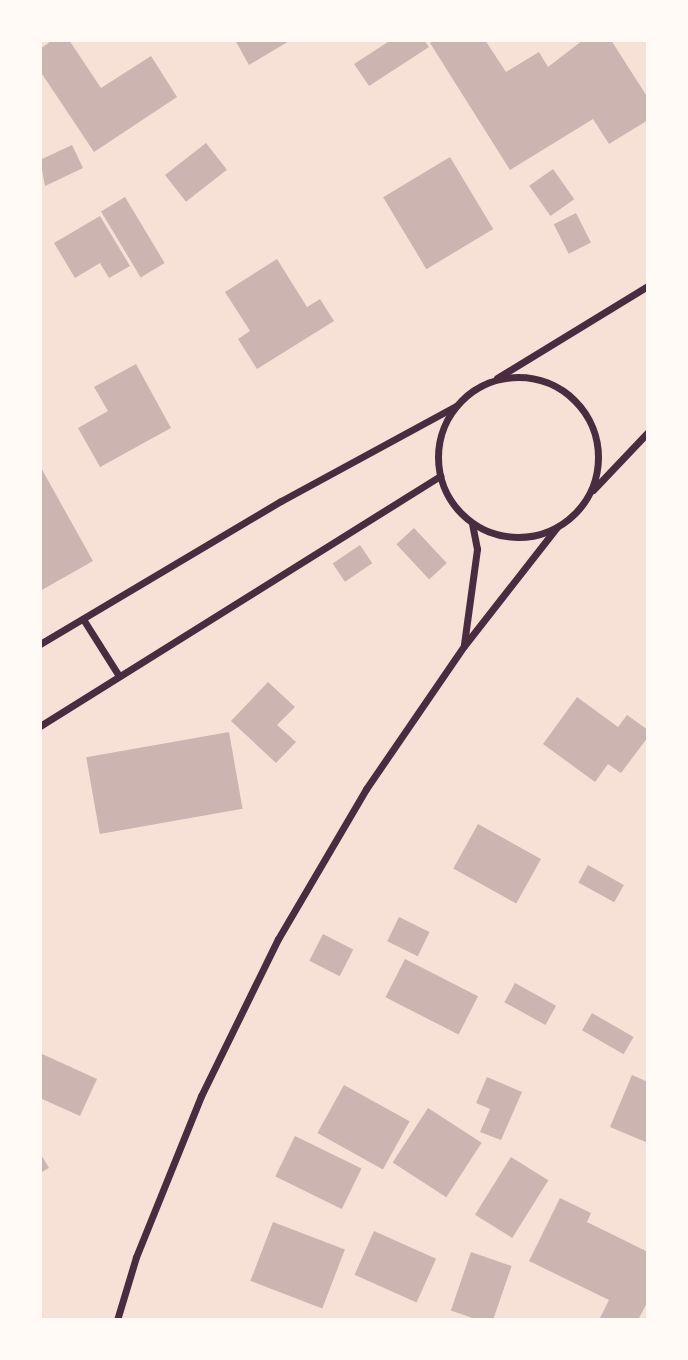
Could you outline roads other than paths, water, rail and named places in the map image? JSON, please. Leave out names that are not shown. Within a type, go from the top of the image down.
[{"type":"street","points":[[40,644],[281,501],[456,406],[490,382],[648,286]]},
{"type":"street","points":[[490,382],[535,379],[558,388],[577,403],[597,445],[597,470],[590,493]]},
{"type":"street","points":[[456,406],[440,439],[440,476],[451,503],[472,524],[500,536],[529,536],[557,527]]},
{"type":"street","points":[[117,1320],[136,1258],[201,1096],[278,939],[366,789],[464,646],[557,527],[648,432]]},
{"type":"street","points":[[40,726],[440,476]]},
{"type":"street","points":[[464,646],[477,549],[472,524]]},
{"type":"street","points":[[83,619],[119,676]]}]
